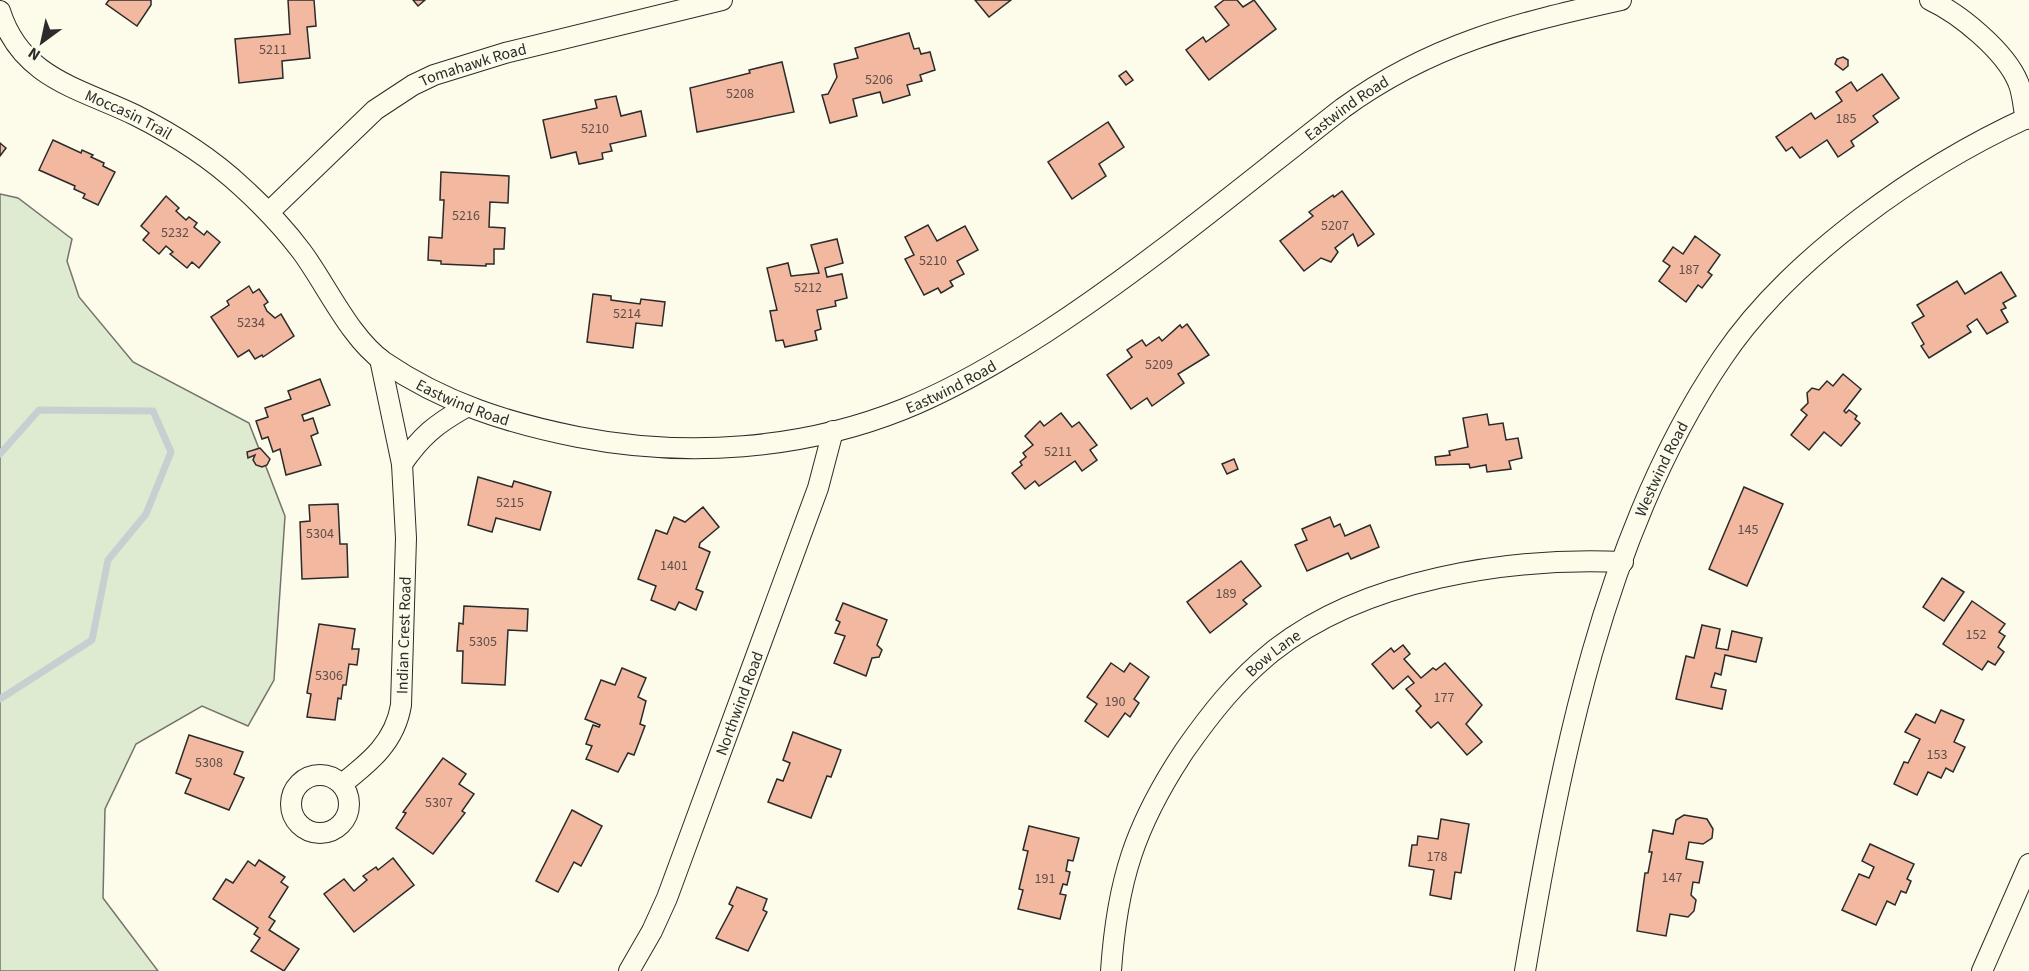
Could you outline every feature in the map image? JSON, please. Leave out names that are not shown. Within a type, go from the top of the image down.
[{"type":"street","name":"Tomahawk Road","points":[[269,212],[375,110],[405,89],[434,75],[505,53],[722,0]]},
{"type":"street","name":"Eastwind Road","points":[[269,212],[301,251],[359,337],[380,359],[466,407],[524,426],[612,444],[677,449],[745,446],[833,431],[901,410],[953,387],[1016,351],[1145,262],[1371,87],[1411,64],[1467,40],[1533,20],[1621,0]]},
{"type":"street","points":[[1930,0],[1973,28],[2010,69],[2019,82],[2027,118]]},
{"type":"street","name":"Moccasin Trail","points":[[0,10],[18,48],[41,71],[54,80],[136,116],[181,141],[227,173],[269,212]]},
{"type":"street","name":"Westwind Road","points":[[1525,971],[1568,743],[1591,657],[1623,562],[1652,487],[1689,409],[1724,355],[1759,312],[1814,258],[1893,195],[1958,153],[2027,118]]},
{"type":"street","name":"Indian Crest Road","points":[[342,784],[384,747],[399,717],[406,538],[402,464],[380,359]]},
{"type":"street","points":[[402,464],[420,438],[442,420],[466,407]]},
{"type":"street","name":"Northwind Road","points":[[629,971],[652,931],[667,898],[818,488],[833,431]]},
{"type":"street","name":"Bow Lane","points":[[1111,971],[1117,900],[1129,858],[1146,818],[1173,769],[1211,712],[1246,674],[1274,650],[1323,620],[1376,597],[1435,579],[1566,561],[1623,562]]},
{"type":"street","points":[[1982,971],[2029,864]]},
{"type":"green space","points":[[0,194],[18,198],[72,239],[67,261],[79,297],[133,362],[249,423],[285,516],[274,680],[248,726],[202,706],[136,744],[105,809],[103,898],[158,971],[0,971]]},
{"type":"building","points":[[109,0],[151,0],[151,5],[137,26],[106,4]]},
{"type":"building","points":[[288,0],[314,0],[316,26],[307,27],[310,58],[282,61],[283,78],[239,83],[235,39],[290,34]]},
{"type":"building","points":[[413,0],[425,0],[418,6]]},
{"type":"building","points":[[975,0],[1011,0],[989,17]]},
{"type":"building","points":[[1224,0],[1237,0],[1243,7],[1254,0],[1276,29],[1209,80],[1186,50],[1203,37],[1206,42],[1229,25],[1215,7]]},
{"type":"building","points":[[909,33],[914,49],[919,48],[921,54],[930,52],[935,70],[920,75],[922,81],[907,85],[910,95],[883,103],[880,92],[853,99],[857,116],[830,123],[822,95],[828,94],[837,77],[834,64],[858,58],[855,48]]},
{"type":"building","points":[[1843,57],[1848,60],[1848,66],[1843,70],[1835,64],[1837,59]]},
{"type":"building","points":[[782,62],[794,112],[697,132],[690,88],[750,73],[749,70]]},
{"type":"building","points":[[1126,71],[1133,80],[1126,85],[1119,76]]},
{"type":"building","points":[[1882,74],[1899,98],[1873,116],[1878,122],[1851,141],[1854,146],[1838,157],[1827,140],[1800,158],[1792,147],[1786,151],[1776,137],[1811,113],[1815,119],[1842,101],[1836,92],[1851,82],[1857,91]]},
{"type":"building","points":[[616,96],[621,116],[641,111],[646,136],[610,144],[612,151],[602,153],[603,159],[579,164],[576,152],[551,158],[543,120],[597,108],[595,100]]},
{"type":"building","points":[[1108,122],[1124,147],[1099,164],[1106,176],[1072,199],[1048,162]]},
{"type":"building","points":[[53,140],[81,153],[82,150],[93,155],[91,157],[104,163],[103,166],[115,172],[98,205],[83,198],[85,194],[74,189],[75,186],[39,170]]},
{"type":"building","points":[[0,143],[6,148],[0,156]]},
{"type":"building","points":[[441,172],[509,176],[508,203],[490,202],[489,227],[505,228],[504,249],[494,249],[494,264],[486,264],[486,266],[441,264],[441,261],[428,260],[429,237],[442,238],[444,200],[440,200]]},
{"type":"building","points":[[1342,191],[1374,234],[1358,246],[1353,234],[1335,248],[1338,252],[1331,262],[1321,258],[1304,271],[1280,241],[1313,216],[1309,212]]},
{"type":"building","points":[[166,196],[179,208],[176,211],[186,220],[189,217],[197,223],[194,227],[204,235],[207,231],[220,242],[199,268],[192,262],[187,268],[170,254],[173,252],[166,246],[159,254],[143,240],[149,233],[141,226]]},
{"type":"building","points":[[928,225],[937,241],[965,226],[978,250],[957,261],[964,274],[950,281],[953,286],[941,293],[938,288],[924,295],[905,259],[914,255],[905,237]]},
{"type":"building","points":[[1695,236],[1720,255],[1708,272],[1712,275],[1702,288],[1698,285],[1686,302],[1659,281],[1670,266],[1663,261],[1673,247],[1683,254]]},
{"type":"building","points":[[837,239],[843,263],[825,268],[827,277],[842,274],[847,298],[835,301],[836,306],[817,310],[821,329],[815,331],[817,340],[785,347],[783,340],[776,341],[770,311],[777,310],[767,268],[788,263],[791,276],[819,273],[811,245]]},
{"type":"building","points":[[2001,272],[2016,296],[2003,303],[2006,308],[2001,310],[2008,322],[1987,334],[1977,319],[1967,326],[1971,332],[1929,358],[1921,346],[1924,344],[1912,323],[1924,316],[1917,305],[1957,281],[1965,294]]},
{"type":"building","points":[[249,286],[253,293],[259,289],[268,302],[264,305],[267,311],[275,318],[281,314],[294,336],[263,357],[262,355],[255,359],[249,350],[238,357],[211,317],[229,305],[227,301]]},
{"type":"building","points":[[593,294],[611,296],[611,300],[640,304],[641,299],[665,302],[662,326],[636,323],[633,348],[587,342]]},
{"type":"building","points":[[1187,324],[1209,355],[1178,374],[1184,383],[1152,406],[1147,398],[1131,409],[1107,375],[1132,357],[1127,350],[1142,340],[1146,346],[1159,337],[1162,341],[1180,325],[1182,328]]},
{"type":"building","points":[[1843,374],[1861,389],[1844,411],[1846,413],[1849,410],[1857,416],[1855,419],[1860,423],[1841,446],[1824,432],[1809,450],[1791,435],[1807,415],[1801,410],[1808,403],[1807,393],[1812,388],[1819,390],[1827,381],[1833,386]]},
{"type":"building","points":[[320,379],[330,405],[302,415],[304,421],[313,418],[318,433],[311,436],[321,465],[286,475],[280,449],[273,452],[268,437],[262,439],[256,421],[268,417],[265,408],[291,399],[288,391]]},
{"type":"building","points":[[1061,413],[1072,427],[1079,422],[1097,445],[1090,450],[1097,460],[1082,471],[1075,461],[1039,486],[1035,481],[1025,489],[1012,473],[1022,465],[1020,462],[1026,457],[1023,453],[1033,445],[1025,436],[1040,421],[1044,426]]},
{"type":"building","points":[[1487,414],[1489,425],[1503,423],[1506,440],[1518,438],[1522,458],[1509,461],[1511,469],[1487,472],[1486,465],[1470,468],[1469,464],[1436,465],[1435,457],[1450,455],[1449,451],[1468,447],[1463,418]]},
{"type":"building","points":[[260,448],[270,459],[267,465],[262,467],[256,465],[253,460],[255,455],[248,458],[247,452]]},
{"type":"building","points":[[1234,459],[1238,469],[1227,474],[1222,464]]},
{"type":"building","points":[[478,477],[512,487],[514,481],[551,492],[540,530],[496,518],[492,532],[468,525]]},
{"type":"building","points":[[1744,487],[1783,504],[1747,586],[1709,569]]},
{"type":"building","points":[[338,504],[340,544],[347,544],[348,577],[302,579],[300,522],[310,521],[309,505]]},
{"type":"building","points":[[703,507],[719,527],[700,543],[699,547],[710,552],[696,589],[703,592],[696,610],[679,602],[675,610],[651,600],[656,586],[638,579],[656,530],[667,534],[674,517],[685,522]]},
{"type":"building","points":[[1330,517],[1334,527],[1340,524],[1345,536],[1370,525],[1379,547],[1351,559],[1348,553],[1307,571],[1295,545],[1307,540],[1302,529]]},
{"type":"building","points":[[1241,561],[1261,586],[1243,600],[1247,604],[1210,633],[1187,602]]},
{"type":"building","points":[[1942,578],[1964,592],[1944,621],[1923,607]]},
{"type":"building","points":[[1972,601],[2005,624],[1999,632],[2005,636],[1998,647],[2004,652],[1995,665],[1988,661],[1982,670],[1943,644]]},
{"type":"building","points":[[843,603],[887,620],[877,645],[882,650],[879,657],[872,658],[866,676],[834,663],[845,636],[835,633],[840,622],[836,620]]},
{"type":"building","points":[[464,606],[528,609],[527,631],[508,630],[505,685],[462,683],[463,651],[457,651],[459,623],[463,624]]},
{"type":"building","points":[[319,624],[355,629],[352,649],[359,649],[357,665],[349,664],[346,685],[343,685],[341,699],[338,698],[335,720],[307,717],[311,694],[307,693]]},
{"type":"building","points":[[1702,625],[1720,629],[1716,648],[1728,650],[1732,631],[1762,638],[1756,662],[1725,655],[1721,675],[1715,673],[1711,687],[1726,690],[1722,709],[1676,699],[1686,656],[1694,658]]},
{"type":"building","points":[[1403,645],[1410,654],[1404,659],[1421,678],[1433,668],[1436,670],[1445,663],[1482,705],[1466,724],[1482,742],[1467,755],[1438,722],[1431,728],[1416,711],[1421,706],[1406,689],[1414,683],[1408,676],[1393,689],[1372,664],[1391,648],[1394,652]]},
{"type":"building","points":[[1111,663],[1124,672],[1130,663],[1149,677],[1134,699],[1139,703],[1130,717],[1125,713],[1108,737],[1085,721],[1097,704],[1087,697]]},
{"type":"building","points":[[622,668],[646,678],[638,697],[646,701],[640,724],[645,726],[634,755],[628,753],[618,772],[586,759],[592,746],[586,744],[593,725],[599,727],[600,725],[585,719],[601,680],[615,685]]},
{"type":"building","points":[[1941,710],[1964,720],[1954,742],[1965,747],[1953,772],[1946,768],[1941,778],[1928,772],[1917,795],[1894,784],[1904,762],[1908,763],[1920,739],[1905,732],[1916,714],[1935,723]]},
{"type":"building","points":[[793,732],[841,750],[831,777],[827,776],[811,818],[768,802],[777,779],[783,781],[790,763],[783,760]]},
{"type":"building","points":[[189,735],[243,752],[234,774],[244,778],[229,810],[185,793],[191,779],[176,773]]},
{"type":"building","points":[[443,758],[466,774],[459,784],[474,794],[462,811],[465,813],[433,854],[396,828],[406,813],[403,812]]},
{"type":"building","points":[[572,810],[602,826],[581,866],[574,862],[558,892],[536,881]]},
{"type":"building","points":[[1684,815],[1707,819],[1713,829],[1712,838],[1703,844],[1689,842],[1686,859],[1703,862],[1699,883],[1693,882],[1691,895],[1696,900],[1694,911],[1688,917],[1670,914],[1666,936],[1637,931],[1645,873],[1648,873],[1652,852],[1649,852],[1653,830],[1673,834],[1676,820]]},
{"type":"building","points":[[1441,819],[1469,824],[1461,873],[1455,872],[1451,899],[1430,895],[1434,870],[1409,866],[1412,845],[1417,845],[1418,836],[1438,839]]},
{"type":"building","points":[[1029,826],[1079,838],[1073,861],[1068,860],[1066,871],[1070,872],[1067,885],[1063,884],[1060,894],[1066,895],[1060,919],[1018,909],[1023,890],[1019,889],[1028,851],[1023,850]]},
{"type":"building","points":[[1870,844],[1914,864],[1907,879],[1911,881],[1906,893],[1901,891],[1895,905],[1887,901],[1876,925],[1842,910],[1859,874],[1869,878],[1874,867],[1862,861]]},
{"type":"building","points":[[393,858],[414,885],[354,932],[324,894],[344,879],[354,891],[367,880],[363,876],[376,867],[378,870]]},
{"type":"building","points":[[259,860],[285,877],[281,882],[288,887],[269,917],[275,921],[269,930],[299,949],[284,971],[251,951],[260,938],[254,934],[258,928],[213,899],[226,879],[233,883],[248,861],[255,866]]},
{"type":"building","points":[[737,887],[767,899],[763,910],[767,912],[748,951],[716,938],[733,906],[729,904]]},
{"type":"waterway","points":[[0,454],[39,410],[153,411],[171,452],[146,514],[108,560],[92,640],[0,699]]}]
